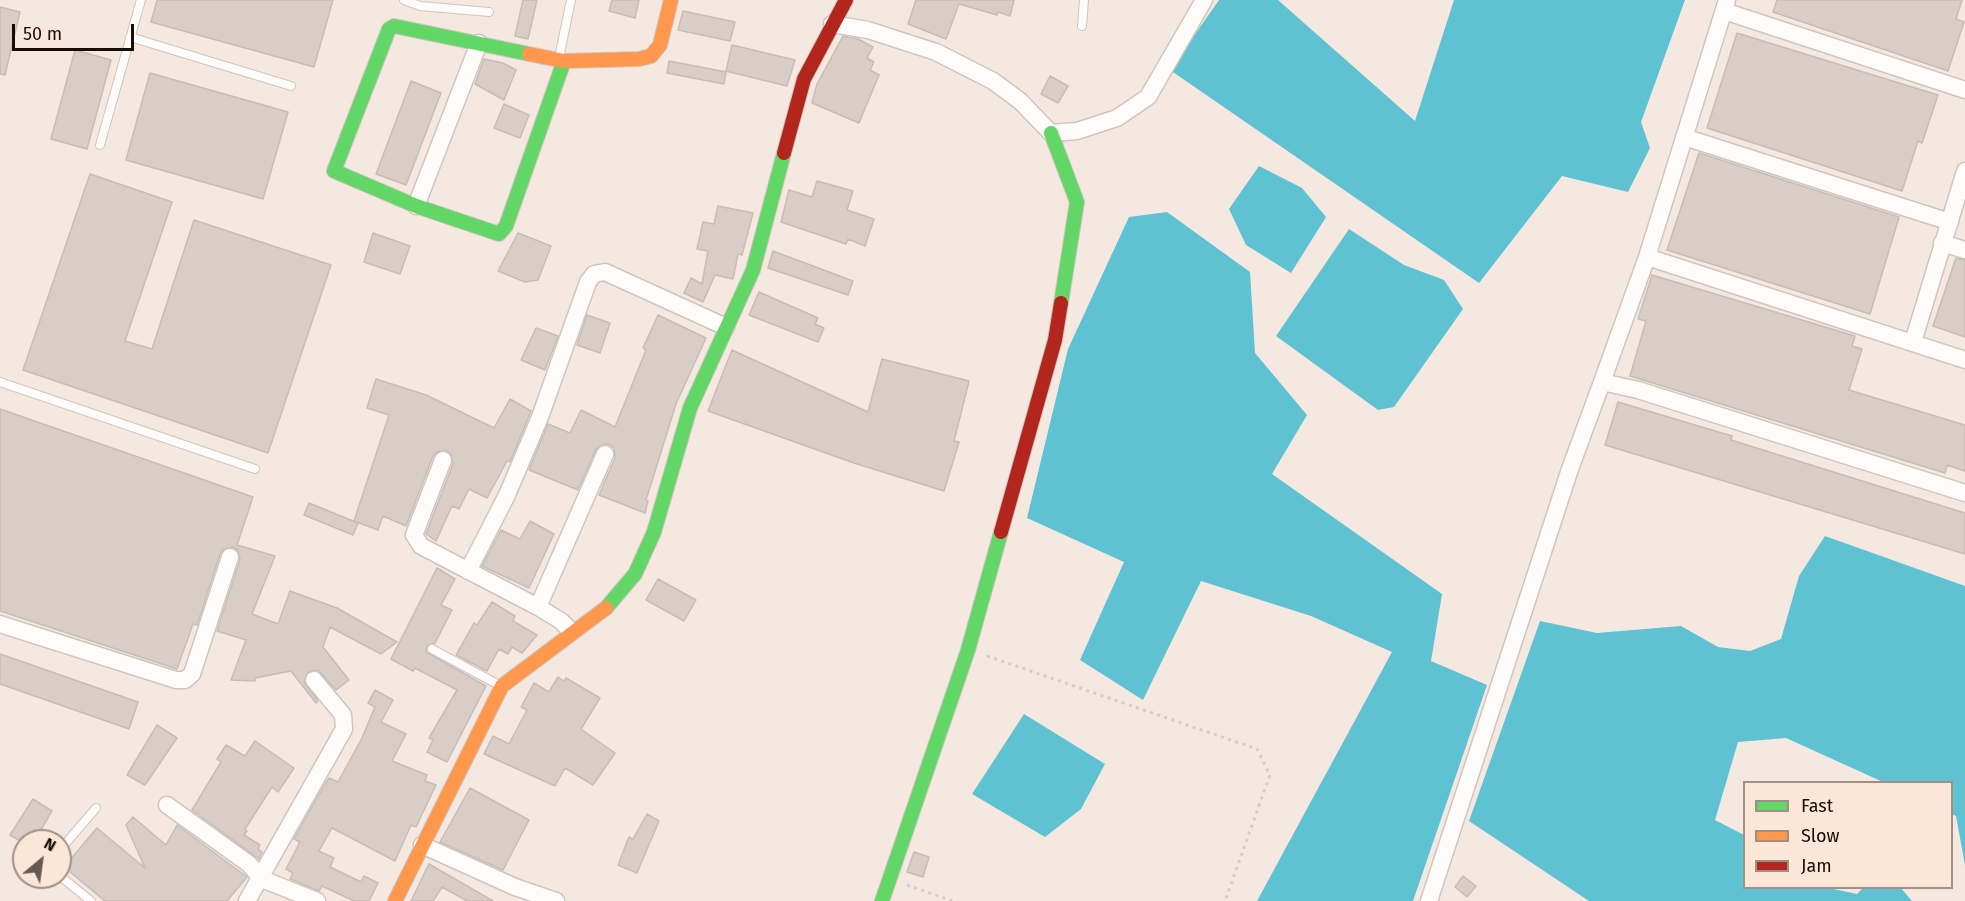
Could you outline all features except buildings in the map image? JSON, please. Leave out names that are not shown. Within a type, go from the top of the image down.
[{"type":"street","points":[[561,60],[506,226],[499,234],[416,206],[334,171],[334,166],[389,29],[400,26],[561,60],[639,59],[651,56],[660,45],[671,0]]},
{"type":"street","points":[[395,901],[502,686],[610,605],[635,574],[654,532],[690,408],[753,270],[804,79],[846,0]]},
{"type":"street","points":[[1051,132],[1077,131],[1117,118],[1148,97],[1204,0]]},
{"type":"street","points":[[1429,901],[1570,469],[1647,257],[1726,6],[1965,90]]},
{"type":"street","points":[[832,24],[868,30],[936,52],[993,81],[1020,100],[1051,132],[1077,202],[1055,340],[968,650],[882,901]]},
{"type":"street","points":[[416,206],[478,43]]},
{"type":"street","points":[[1684,137],[1950,222]]},
{"type":"street","points":[[1914,342],[1965,171]]},
{"type":"street","points":[[1942,243],[1965,250]]},
{"type":"street","points":[[1647,257],[1965,360]]},
{"type":"street","points":[[468,571],[516,475],[540,417],[588,282],[594,273],[605,272],[726,327]]},
{"type":"street","points":[[1602,382],[1638,390],[1965,493]]},
{"type":"street","points":[[538,607],[605,453]]},
{"type":"street","points":[[443,460],[414,535],[421,546],[538,607],[561,621],[572,632]]},
{"type":"street","points":[[0,624],[176,680],[185,680],[192,674],[230,558]]},
{"type":"street","points":[[247,901],[262,879],[344,729],[343,715],[314,680]]},
{"type":"street","points":[[167,805],[249,864],[262,879],[317,901]]},
{"type":"street","points":[[422,845],[515,888],[556,901]]},
{"type":"lane","points":[[100,145],[141,0]]},
{"type":"lane","points":[[404,0],[420,6],[489,12]]},
{"type":"lane","points":[[561,60],[571,0]]},
{"type":"lane","points":[[1082,26],[1084,0]]},
{"type":"lane","points":[[130,37],[291,86]]},
{"type":"lane","points":[[0,382],[255,469]]},
{"type":"lane","points":[[432,649],[502,686]]},
{"type":"lane","points":[[72,836],[96,808]]},
{"type":"lane","points":[[72,885],[92,901]]},
{"type":"path","points":[[968,650],[1257,749],[1270,775],[1225,901]]},
{"type":"path","points":[[890,879],[953,901]]},
{"type":"water","points":[[1219,0],[1278,0],[1415,121],[1454,0],[1685,0],[1641,122],[1650,148],[1628,192],[1562,176],[1479,283],[1170,70]]},
{"type":"water","points":[[1259,166],[1302,188],[1326,217],[1291,273],[1246,245],[1229,209]]},
{"type":"water","points":[[1167,212],[1250,272],[1255,353],[1307,415],[1272,474],[1442,594],[1431,661],[1487,685],[1413,901],[1257,901],[1392,652],[1311,616],[1201,581],[1143,700],[1080,660],[1124,562],[1027,518],[1068,349],[1129,217]]},
{"type":"water","points":[[1349,229],[1404,265],[1444,280],[1463,309],[1394,407],[1378,410],[1276,336]]},
{"type":"water","points":[[1825,536],[1965,586],[1965,865],[1956,816],[1953,814],[1953,781],[1881,781],[1786,738],[1738,742],[1715,820],[1743,834],[1743,889],[1834,889],[1857,894],[1862,889],[1902,889],[1912,901],[1589,901],[1469,821],[1540,621],[1597,633],[1681,626],[1718,647],[1750,651],[1781,639],[1799,576]]},
{"type":"water","points":[[1024,714],[1105,764],[1081,809],[1045,837],[972,794]]},
{"type":"traffic: fast","points":[[529,54],[394,26],[389,29],[334,171],[416,206],[499,234],[506,226],[564,61]]},
{"type":"traffic: fast","points":[[1051,133],[1077,202],[1061,303]]},
{"type":"traffic: fast","points":[[606,608],[635,574],[654,532],[690,408],[753,270],[784,153]]},
{"type":"traffic: fast","points":[[882,901],[968,650],[1001,532]]},
{"type":"traffic: slow","points":[[529,54],[564,61],[639,59],[651,56],[660,45],[671,0]]},
{"type":"traffic: slow","points":[[395,901],[502,686],[606,608]]},
{"type":"traffic: jam","points":[[784,153],[804,79],[846,0]]},
{"type":"traffic: jam","points":[[1001,532],[1055,340],[1061,303]]}]
